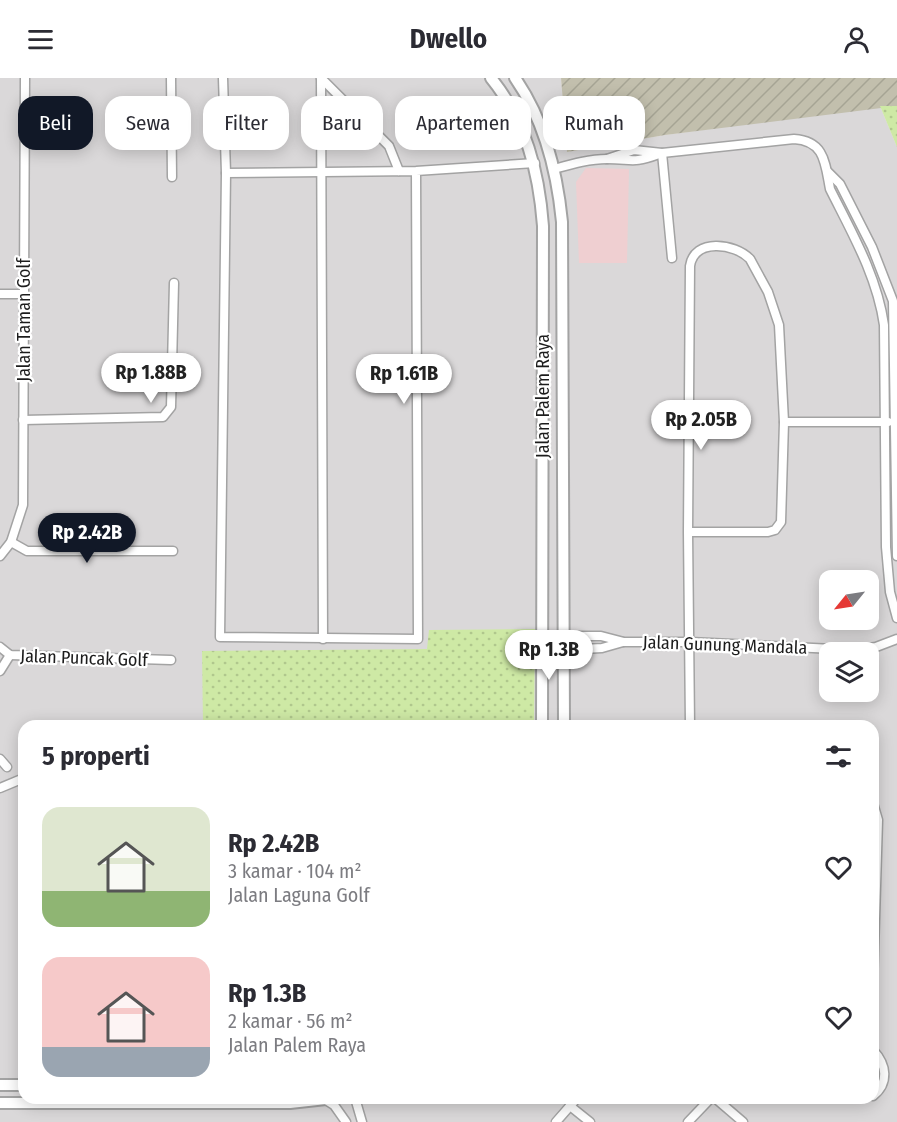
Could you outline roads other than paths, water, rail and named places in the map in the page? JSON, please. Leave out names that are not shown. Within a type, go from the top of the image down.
[{"type":"street","name":"Jalan Taman Golf","points":[[0,556],[11,542],[23,505],[25,78]]},
{"type":"street","points":[[171,78],[172,177]]},
{"type":"street","points":[[223,78],[226,173],[220,637],[418,639],[416,171]]},
{"type":"street","points":[[321,78],[323,639]]},
{"type":"street","points":[[321,78],[389,146],[399,171]]},
{"type":"street","name":"Jalan Palem Raya","points":[[491,78],[514,112],[535,163],[543,226],[542,720]]},
{"type":"street","name":"Jalan Palem Raya","points":[[515,78],[531,103],[554,169],[562,222],[564,720]]},
{"type":"street","points":[[554,169],[584,161],[607,159],[636,162],[662,153],[806,140],[819,149],[828,172],[830,189],[879,297],[884,325],[886,530],[890,592],[897,618]]},
{"type":"street","points":[[662,153],[672,258]]},
{"type":"street","points":[[226,173],[416,171],[535,163]]},
{"type":"street","points":[[828,172],[840,184],[872,247],[893,301],[897,556]]},
{"type":"street","points":[[687,532],[768,532],[778,527],[781,522],[784,422],[779,325],[768,292],[750,259],[739,250],[729,247],[699,251],[693,256],[690,266],[687,532],[690,720]]},
{"type":"street","points":[[23,420],[163,417],[171,407],[174,283]]},
{"type":"street","points":[[0,294],[24,294]]},
{"type":"street","points":[[784,422],[896,422]]},
{"type":"street","points":[[886,530],[897,529]]},
{"type":"street","points":[[11,542],[27,551],[173,551]]},
{"type":"street","points":[[543,611],[553,618],[564,610]]},
{"type":"street","name":"Jalan Gunung Mandala","points":[[543,642],[552,636],[602,636],[624,642],[690,642],[854,650],[876,647],[897,639]]},
{"type":"street","name":"Jalan Gunung Mandala","points":[[563,651],[602,648],[624,642]]},
{"type":"street","name":"Jalan Puncak Golf","points":[[0,647],[10,656],[171,660]]},
{"type":"street","points":[[0,671],[10,656]]},
{"type":"street","points":[[0,759],[7,767]]},
{"type":"street","points":[[0,788],[18,780]]},
{"type":"street","points":[[879,1059],[885,1076],[879,1091]]},
{"type":"street","points":[[0,1085],[18,1085]]},
{"type":"street","points":[[0,1103],[18,1103]]},
{"type":"street","points":[[333,1104],[346,1122]]},
{"type":"street","points":[[357,1104],[362,1122]]},
{"type":"street","points":[[688,1122],[707,1104]]},
{"type":"street","points":[[720,1104],[743,1122]]},
{"type":"street","points":[[556,1122],[570,1106],[590,1122]]}]
